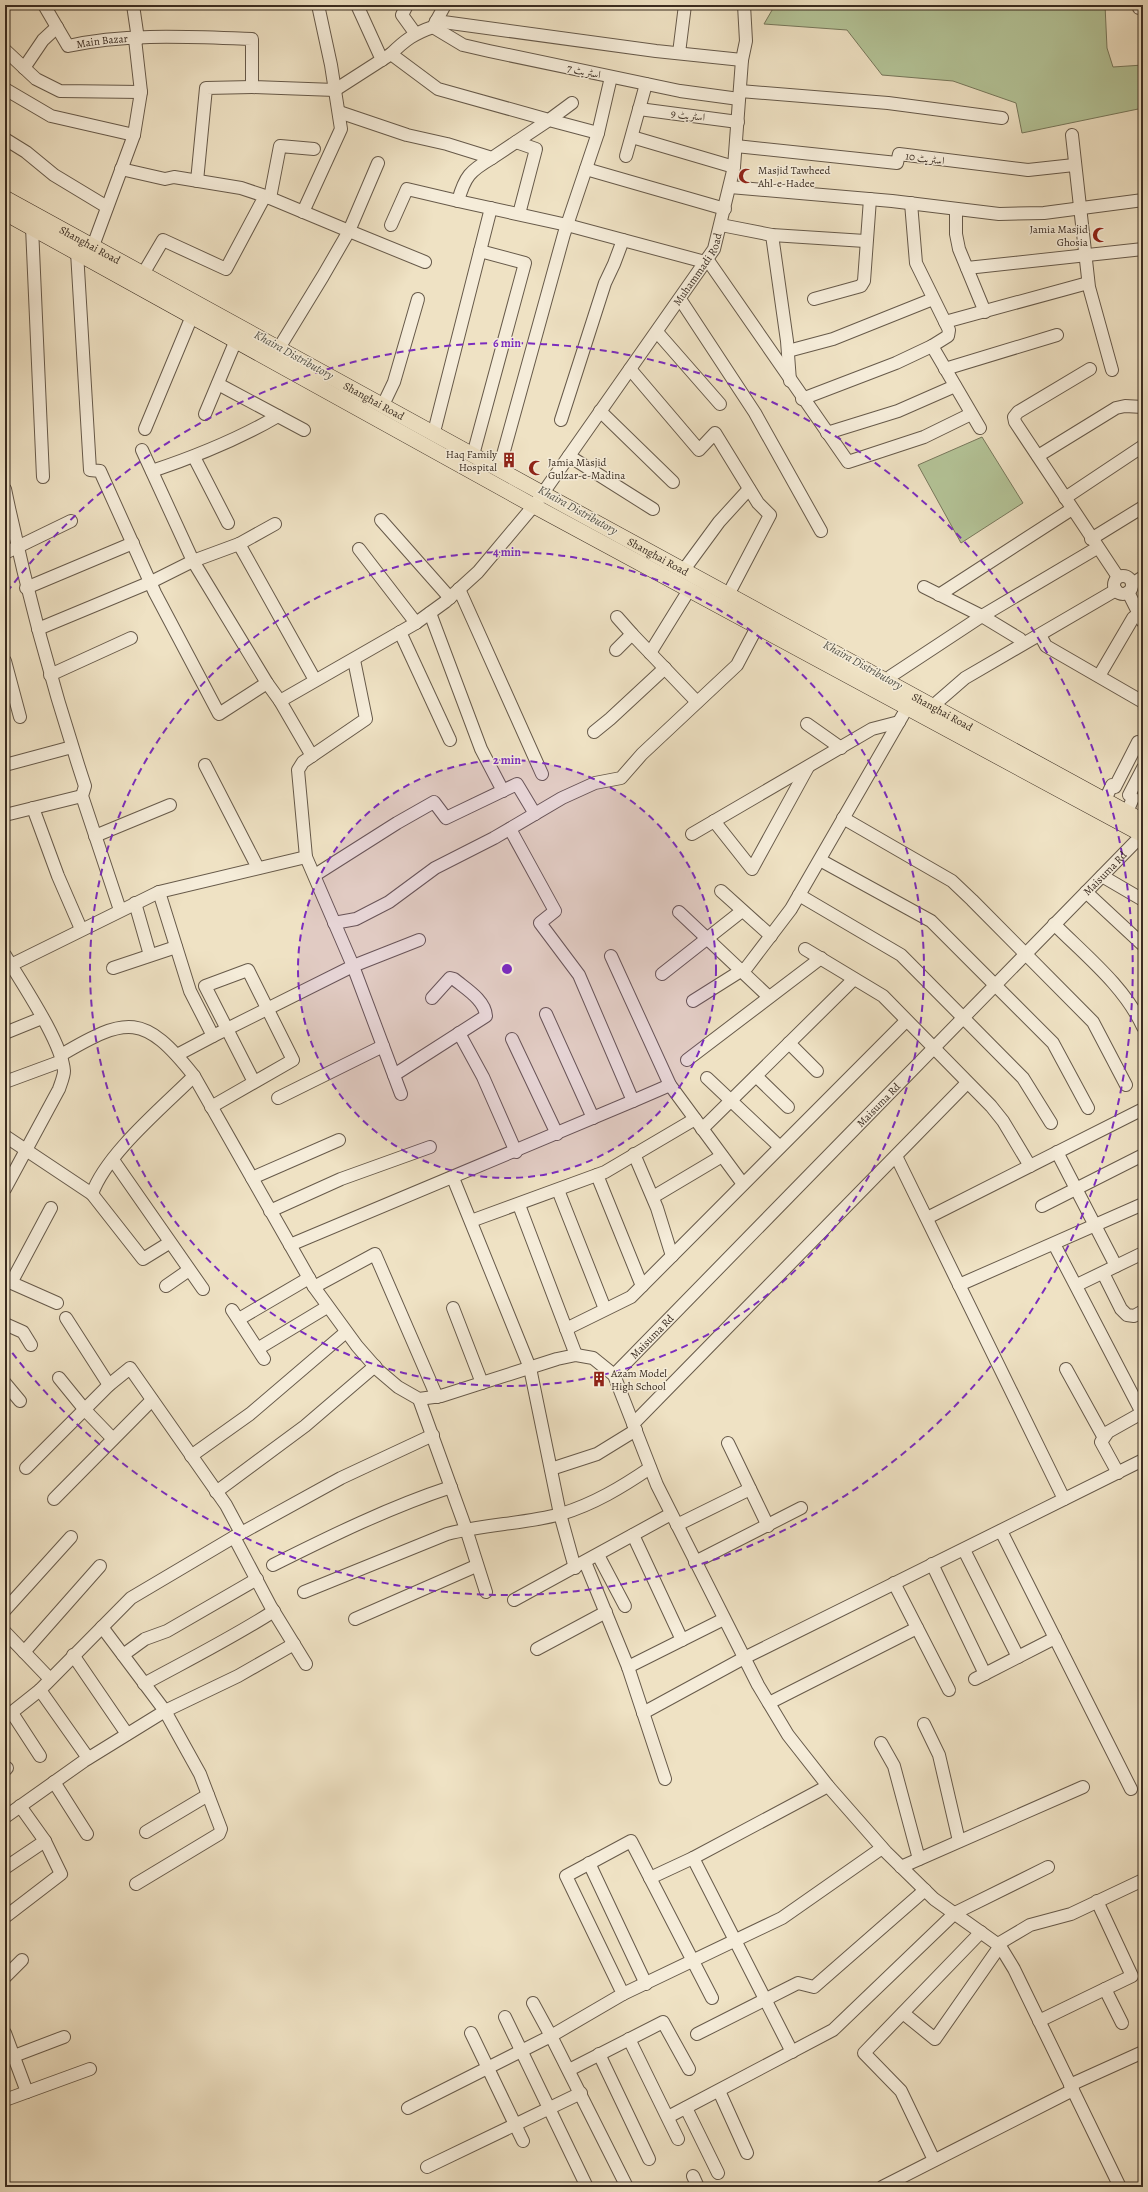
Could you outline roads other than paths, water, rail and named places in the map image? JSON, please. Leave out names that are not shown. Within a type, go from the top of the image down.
[{"type":"main road","name":"Shanghai Road","points":[[5,198],[499,469],[538,500],[689,590],[907,708],[926,711],[1105,800],[1127,812],[1143,830]]},
{"type":"main road","name":"Shanghai Road","points":[[5,213],[236,340],[538,500],[683,571],[888,681],[926,711],[1143,830]]},
{"type":"street","name":"Main Bazar","points":[[44,5],[68,46],[89,42],[137,39]]},
{"type":"street","points":[[93,246],[134,135],[141,92],[133,5]]},
{"type":"street","points":[[303,212],[341,129],[335,90],[318,11],[328,5]]},
{"type":"street","points":[[357,5],[387,57],[438,89],[598,133]]},
{"type":"street","points":[[407,5],[402,15],[415,33]]},
{"type":"street","points":[[435,24],[445,5]]},
{"type":"street","points":[[679,53],[682,5]]},
{"type":"street","name":"Muhammadi Road","points":[[280,701],[315,680],[354,660],[416,623],[455,594],[478,572],[538,500],[706,261],[714,248],[721,225],[734,167],[742,60],[746,41],[744,5]]},
{"type":"street","points":[[197,181],[206,88],[252,87],[335,90],[387,57],[415,33],[435,24],[742,60]]},
{"type":"street","name":"اسٹریٹ 7","points":[[435,24],[463,45],[680,92],[888,103],[1002,118]]},
{"type":"street","points":[[24,68],[43,40],[57,27]]},
{"type":"street","points":[[137,39],[182,37],[252,38],[252,87]]},
{"type":"street","points":[[5,50],[36,79],[60,91],[141,92]]},
{"type":"street","points":[[499,469],[567,225],[598,133],[611,77]]},
{"type":"street","points":[[626,156],[646,84]]},
{"type":"street","points":[[5,89],[51,116],[134,135]]},
{"type":"street","points":[[458,201],[464,181],[468,174],[572,103]]},
{"type":"street","name":"اسٹریٹ 9","points":[[639,109],[738,122]]},
{"type":"street","points":[[339,112],[407,136],[448,144],[492,158]]},
{"type":"street","points":[[1072,135],[1074,165],[1088,283],[1098,327],[1112,370]]},
{"type":"street","points":[[632,137],[734,167]]},
{"type":"street","points":[[5,139],[26,152],[54,175],[107,207]]},
{"type":"street","points":[[516,142],[536,149],[519,214]]},
{"type":"street","points":[[143,274],[163,240],[226,269],[268,197],[280,146],[314,149]]},
{"type":"street","name":"اسٹریٹ 10","points":[[736,146],[897,163],[899,154],[1028,170],[1074,165]]},
{"type":"street","points":[[279,348],[324,276],[349,230],[378,163]]},
{"type":"street","points":[[121,169],[165,179],[174,177],[241,188],[268,197],[425,262]]},
{"type":"street","points":[[586,169],[725,209]]},
{"type":"street","points":[[730,187],[911,203],[999,214],[1044,213],[1143,200]]},
{"type":"street","points":[[391,225],[407,189],[567,225],[706,261],[802,399],[848,462],[924,437],[971,414]]},
{"type":"street","points":[[814,299],[861,286],[864,281],[870,199]]},
{"type":"street","points":[[802,399],[896,363],[932,346],[948,336],[949,330],[916,263],[911,203]]},
{"type":"street","points":[[434,432],[491,208]]},
{"type":"street","points":[[956,209],[956,234],[959,249],[985,312]]},
{"type":"street","points":[[721,225],[772,235],[866,241]]},
{"type":"street","points":[[32,228],[43,476]]},
{"type":"street","points":[[772,235],[788,351],[790,381]]},
{"type":"street","points":[[562,420],[605,283],[623,240]]},
{"type":"street","points":[[967,268],[1143,249]]},
{"type":"street","points":[[473,455],[525,263],[480,251]]},
{"type":"street","points":[[76,252],[90,470],[100,471],[151,582],[219,714],[266,683]]},
{"type":"street","points":[[945,322],[1088,283]]},
{"type":"street","points":[[383,405],[394,382],[418,299]]},
{"type":"street","points":[[680,299],[755,413],[821,531]]},
{"type":"street","points":[[788,351],[833,339],[933,299]]},
{"type":"street","points":[[145,429],[192,316]]},
{"type":"street","points":[[657,332],[720,404]]},
{"type":"street","points":[[946,369],[1057,335]]},
{"type":"street","points":[[205,414],[236,340]]},
{"type":"street","points":[[932,346],[980,428]]},
{"type":"street","points":[[630,369],[699,450],[715,433],[758,503],[770,516],[728,595]]},
{"type":"street","points":[[1090,369],[1018,412],[1014,417],[1015,422],[1118,577]]},
{"type":"street","points":[[218,384],[304,430]]},
{"type":"street","points":[[827,433],[898,411],[955,386]]},
{"type":"street","points":[[1038,456],[1116,408],[1125,406],[1143,407]]},
{"type":"street","points":[[600,412],[673,482]]},
{"type":"street","points":[[152,471],[194,457],[246,435],[278,416]]},
{"type":"street","points":[[1065,498],[1143,446]]},
{"type":"street","points":[[142,450],[193,562],[266,683],[280,701],[312,756]]},
{"type":"street","points":[[569,456],[653,509]]},
{"type":"street","points":[[194,457],[228,523]]},
{"type":"street","points":[[5,489],[26,588],[50,675],[85,786],[82,796],[120,910]]},
{"type":"street","points":[[683,571],[719,522],[749,489]]},
{"type":"street","points":[[888,681],[891,676],[1094,543],[1143,507]]},
{"type":"street","points":[[938,595],[1072,509]]},
{"type":"street","points":[[381,520],[455,594],[542,774]]},
{"type":"street","points":[[5,553],[71,521]]},
{"type":"street","points":[[38,628],[239,544],[275,524]]},
{"type":"street","points":[[26,588],[133,543]]},
{"type":"street","points":[[239,544],[315,680]]},
{"type":"street","points":[[359,549],[416,623]]},
{"type":"street","points":[[1099,676],[1133,618],[1141,618],[1127,577],[1118,577]]},
{"type":"street","points":[[1118,577],[1114,585],[1119,593],[1130,588],[1143,577]]},
{"type":"street","points":[[924,587],[982,616],[1020,639],[1023,643]]},
{"type":"street","points":[[650,653],[689,590]]},
{"type":"street","points":[[926,711],[965,678],[1116,590]]},
{"type":"street","points":[[430,613],[481,749],[503,791]]},
{"type":"street","points":[[617,617],[697,702]]},
{"type":"street","points":[[334,924],[356,919],[389,902],[435,868],[510,829],[562,798],[595,783],[621,778],[642,754],[737,665],[757,627]]},
{"type":"street","points":[[400,632],[450,740]]},
{"type":"street","points":[[616,650],[632,634]]},
{"type":"street","points":[[1040,635],[1046,646],[1143,702]]},
{"type":"street","points":[[50,675],[131,638]]},
{"type":"street","points":[[354,660],[366,720],[303,762],[298,770],[306,857],[353,966],[401,1094]]},
{"type":"street","points":[[5,661],[20,717]]},
{"type":"street","points":[[594,732],[665,668]]},
{"type":"street","points":[[693,1001],[747,967],[771,936],[799,895],[820,860],[907,708]]},
{"type":"street","points":[[692,834],[872,729],[899,722]]},
{"type":"street","points":[[807,724],[841,748]]},
{"type":"street","points":[[1115,787],[1138,742],[1142,742]]},
{"type":"street","points":[[5,765],[72,747]]},
{"type":"street","points":[[205,765],[258,868]]},
{"type":"street","points":[[714,821],[752,869],[808,766]]},
{"type":"street","points":[[1129,795],[1143,768]]},
{"type":"street","points":[[315,875],[397,823],[434,802],[446,818],[517,784],[535,814]]},
{"type":"street","points":[[1105,800],[1112,785],[1133,798],[1127,812]]},
{"type":"street","points":[[5,815],[82,796]]},
{"type":"street","points":[[95,836],[170,805]]},
{"type":"street","points":[[33,808],[58,876],[81,929]]},
{"type":"street","points":[[843,818],[952,881],[1026,953],[1093,1022],[1126,1085]]},
{"type":"street","points":[[510,829],[555,911],[540,923],[579,975],[633,1101]]},
{"type":"street","name":"Maisuma Rd","points":[[614,1375],[1102,876],[1143,830]]},
{"type":"street","points":[[5,1189],[59,1089],[64,1072],[61,1058],[42,1018],[8,960],[81,929],[159,892],[306,857]]},
{"type":"street","points":[[820,860],[932,921],[1053,1044],[1088,1108]]},
{"type":"street","points":[[1102,876],[1143,900]]},
{"type":"street","points":[[721,891],[771,936]]},
{"type":"street","points":[[159,892],[190,991],[213,1036]]},
{"type":"street","points":[[1086,892],[1143,945]]},
{"type":"street","points":[[799,895],[901,955],[1023,1078],[1051,1123]]},
{"type":"street","points":[[135,903],[150,955]]},
{"type":"street","points":[[662,974],[742,911]]},
{"type":"street","points":[[679,912],[769,998]]},
{"type":"street","points":[[1054,924],[1121,991],[1135,1009],[1143,1027]]},
{"type":"street","points":[[177,1055],[353,966],[419,940]]},
{"type":"street","points":[[113,968],[176,947]]},
{"type":"street","points":[[805,949],[882,996],[1003,1121],[1030,1166]]},
{"type":"street","points":[[612,956],[670,1085],[743,1184]]},
{"type":"street","points":[[687,1060],[820,958]]},
{"type":"street","points":[[211,1107],[293,1060],[266,1009],[248,970],[205,986],[254,1082]]},
{"type":"street","points":[[394,1075],[486,1016],[486,1009],[454,979],[450,978],[432,998]]},
{"type":"street","points":[[702,1129],[854,979]]},
{"type":"street","points":[[546,1014],[593,1118]]},
{"type":"street","points":[[5,1032],[42,1018]]},
{"type":"street","points":[[566,1329],[631,1297],[906,1020]]},
{"type":"street","points":[[5,1082],[61,1058],[97,1034],[121,1027],[141,1027],[159,1038],[177,1055],[194,1076],[311,1282],[346,1332],[375,1366],[398,1387],[420,1399],[437,1397],[576,1355],[593,1358],[614,1375],[650,1468],[674,1519],[744,1658],[788,1735],[828,1786],[882,1848],[901,1867],[934,1899],[999,1945],[1039,2021],[1120,2187]]},
{"type":"street","points":[[460,1033],[483,1077],[516,1152]]},
{"type":"street","points":[[512,1039],[556,1134]]},
{"type":"street","points":[[789,1043],[817,1071]]},
{"type":"street","points":[[278,1098],[383,1046]]},
{"type":"street","points":[[92,1194],[98,1180],[113,1160],[194,1076]]},
{"type":"street","points":[[756,1076],[788,1107]]},
{"type":"street","points":[[707,1078],[780,1147]]},
{"type":"street","points":[[550,1469],[598,1454],[634,1427],[967,1083]]},
{"type":"street","points":[[290,1245],[516,1152],[670,1085]]},
{"type":"street","points":[[927,1218],[1143,1109]]},
{"type":"street","points":[[471,1221],[519,1205],[597,1175],[695,1119]]},
{"type":"street","points":[[5,1136],[92,1194],[143,1259],[169,1243]]},
{"type":"street","points":[[252,1178],[339,1140]]},
{"type":"street","points":[[270,1211],[341,1179],[430,1147]]},
{"type":"street","points":[[1057,1152],[1116,1266]]},
{"type":"street","points":[[634,1154],[653,1198],[672,1256]]},
{"type":"street","points":[[653,1198],[722,1156]]},
{"type":"street","points":[[896,1156],[1064,1500]]},
{"type":"street","points":[[1042,1206],[1143,1156]]},
{"type":"street","points":[[113,1160],[169,1243],[203,1289]]},
{"type":"street","points":[[597,1175],[642,1286]]},
{"type":"street","points":[[453,1178],[530,1368],[560,1514],[580,1565],[606,1612],[628,1667],[665,1779]]},
{"type":"street","points":[[558,1190],[605,1309]]},
{"type":"street","points":[[959,1285],[1095,1227],[1143,1204]]},
{"type":"street","points":[[519,1205],[576,1355]]},
{"type":"street","points":[[51,1208],[8,1282],[57,1303]]},
{"type":"street","points":[[1054,1244],[1077,1285],[1140,1409],[1140,1414],[1103,1436],[1101,1442],[1118,1473]]},
{"type":"street","points":[[1077,1285],[1143,1253]]},
{"type":"street","points":[[264,1359],[259,1348],[236,1314],[374,1254],[437,1397]]},
{"type":"street","points":[[166,1286],[189,1270]]},
{"type":"street","points":[[1104,1272],[1121,1309],[1127,1315],[1134,1316],[1143,1311]]},
{"type":"street","points":[[259,1348],[327,1306]]},
{"type":"street","points":[[453,1308],[482,1383]]},
{"type":"street","points":[[66,1318],[109,1385]]},
{"type":"street","points":[[5,1324],[22,1332],[32,1345]]},
{"type":"street","points":[[191,1456],[250,1414],[346,1332]]},
{"type":"street","points":[[216,1492],[305,1426],[375,1366]]},
{"type":"street","points":[[26,1468],[109,1385],[130,1368],[226,1505],[256,1579],[306,1664]]},
{"type":"street","points":[[1066,1369],[1103,1436]]},
{"type":"street","points":[[59,1378],[85,1410],[113,1439]]},
{"type":"street","points":[[5,1383],[20,1401]]},
{"type":"street","points":[[420,1399],[466,1529],[476,1566],[486,1592]]},
{"type":"street","points":[[54,1498],[152,1400]]},
{"type":"street","points":[[40,1756],[8,1714],[40,1690],[131,1598],[237,1535],[341,1478],[433,1435]]},
{"type":"street","points":[[728,1443],[768,1526]]},
{"type":"street","points":[[643,1713],[744,1658],[1143,1460]]},
{"type":"street","points":[[304,1592],[447,1534],[466,1529],[560,1514],[593,1503],[650,1468]]},
{"type":"street","points":[[273,1565],[335,1534],[425,1496],[451,1487]]},
{"type":"street","points":[[514,1600],[633,1535],[750,1489]]},
{"type":"street","points":[[695,1562],[802,1508]]},
{"type":"street","points":[[1001,1531],[1130,1789]]},
{"type":"street","points":[[633,1535],[682,1640]]},
{"type":"street","points":[[5,1610],[71,1537]]},
{"type":"street","points":[[964,1550],[1018,1657]]},
{"type":"street","points":[[598,1555],[625,1606]]},
{"type":"street","points":[[932,1564],[980,1677],[1055,1638]]},
{"type":"street","points":[[24,1652],[100,1566]]},
{"type":"street","points":[[356,1619],[476,1566]]},
{"type":"street","points":[[123,1655],[145,1639],[167,1631],[256,1579]]},
{"type":"street","points":[[894,1583],[949,1690]]},
{"type":"street","points":[[144,1684],[211,1647],[234,1637],[274,1611]]},
{"type":"street","points":[[537,1648],[606,1612]]},
{"type":"street","points":[[628,1667],[724,1619]]},
{"type":"street","points":[[102,1627],[165,1711],[186,1747],[221,1824],[219,1834],[136,1884]]},
{"type":"street","points":[[769,1703],[917,1628]]},
{"type":"street","points":[[5,1632],[50,1679]]},
{"type":"street","points":[[5,1817],[88,1758],[165,1711],[238,1676],[294,1644]]},
{"type":"street","points":[[73,1655],[127,1734]]},
{"type":"street","points":[[40,1690],[88,1758]]},
{"type":"street","points":[[924,1724],[939,1755],[959,1841]]},
{"type":"street","points":[[882,1743],[894,1766],[919,1859]]},
{"type":"street","points":[[54,1782],[87,1834]]},
{"type":"street","points":[[650,1878],[693,1858],[828,1786]]},
{"type":"street","points":[[901,1867],[1083,1787]]},
{"type":"street","points":[[146,1832],[208,1795]]},
{"type":"street","points":[[5,1917],[61,1874],[45,1842],[20,1806]]},
{"type":"street","points":[[623,1994],[566,1876],[631,1841],[712,1998]]},
{"type":"street","points":[[5,1868],[45,1842]]},
{"type":"street","points":[[408,2108],[551,2036],[623,1994],[736,1942],[782,1918],[882,1848]]},
{"type":"street","points":[[693,1858],[792,2052]]},
{"type":"street","points":[[589,1863],[646,1984]]},
{"type":"street","points":[[668,2117],[833,2030],[955,1913],[1048,1867]]},
{"type":"street","points":[[903,2013],[935,2039],[999,1945],[1030,1925],[1071,1914],[1143,1880]]},
{"type":"street","points":[[697,2034],[798,1983],[814,1987],[925,1890]]},
{"type":"street","points":[[1039,2021],[1132,1976],[1097,1901]]},
{"type":"street","points":[[934,2160],[901,2090],[864,2053],[982,1932]]},
{"type":"street","points":[[5,1977],[22,1960]]},
{"type":"street","points":[[1105,1989],[1122,2023]]},
{"type":"street","points":[[533,2004],[581,2093],[627,2187]]},
{"type":"street","points":[[505,2016],[587,2187]]},
{"type":"street","points":[[569,2070],[663,2022],[689,2069]]},
{"type":"street","points":[[5,2033],[27,2092]]},
{"type":"street","points":[[471,2033],[523,2141]]},
{"type":"street","points":[[14,2056],[64,2038]]},
{"type":"street","points":[[629,2039],[678,2139]]},
{"type":"street","points":[[599,2054],[649,2159]]},
{"type":"street","points":[[882,2187],[897,2184],[934,2160],[1072,2088],[1142,2056]]},
{"type":"street","points":[[5,2100],[90,2068]]},
{"type":"street","points":[[719,2091],[747,2153]]},
{"type":"street","points":[[427,2167],[581,2093]]},
{"type":"street","points":[[686,2108],[718,2174]]},
{"type":"street","points":[[693,2176],[698,2187]]},
{"type":"place","name":"Masjid Tawheed Ahl-e-Hadee","points":[[746,176]]},
{"type":"place","name":"Jamia Masjid Ghosia","points":[[1100,235]]},
{"type":"place","name":"Haq Family Hospital","points":[[509,460]]},
{"type":"place","name":"Jamia Masjid Gulzar-e-Madina","points":[[536,468]]},
{"type":"place","name":"Azam Model High School","points":[[599,1379]]},
{"type":"water label","name":"Khaira Distributory","points":[[294,355]]},
{"type":"water label","name":"Khaira Distributory","points":[[578,510]]},
{"type":"water label","name":"Khaira Distributory","points":[[863,665]]}]
